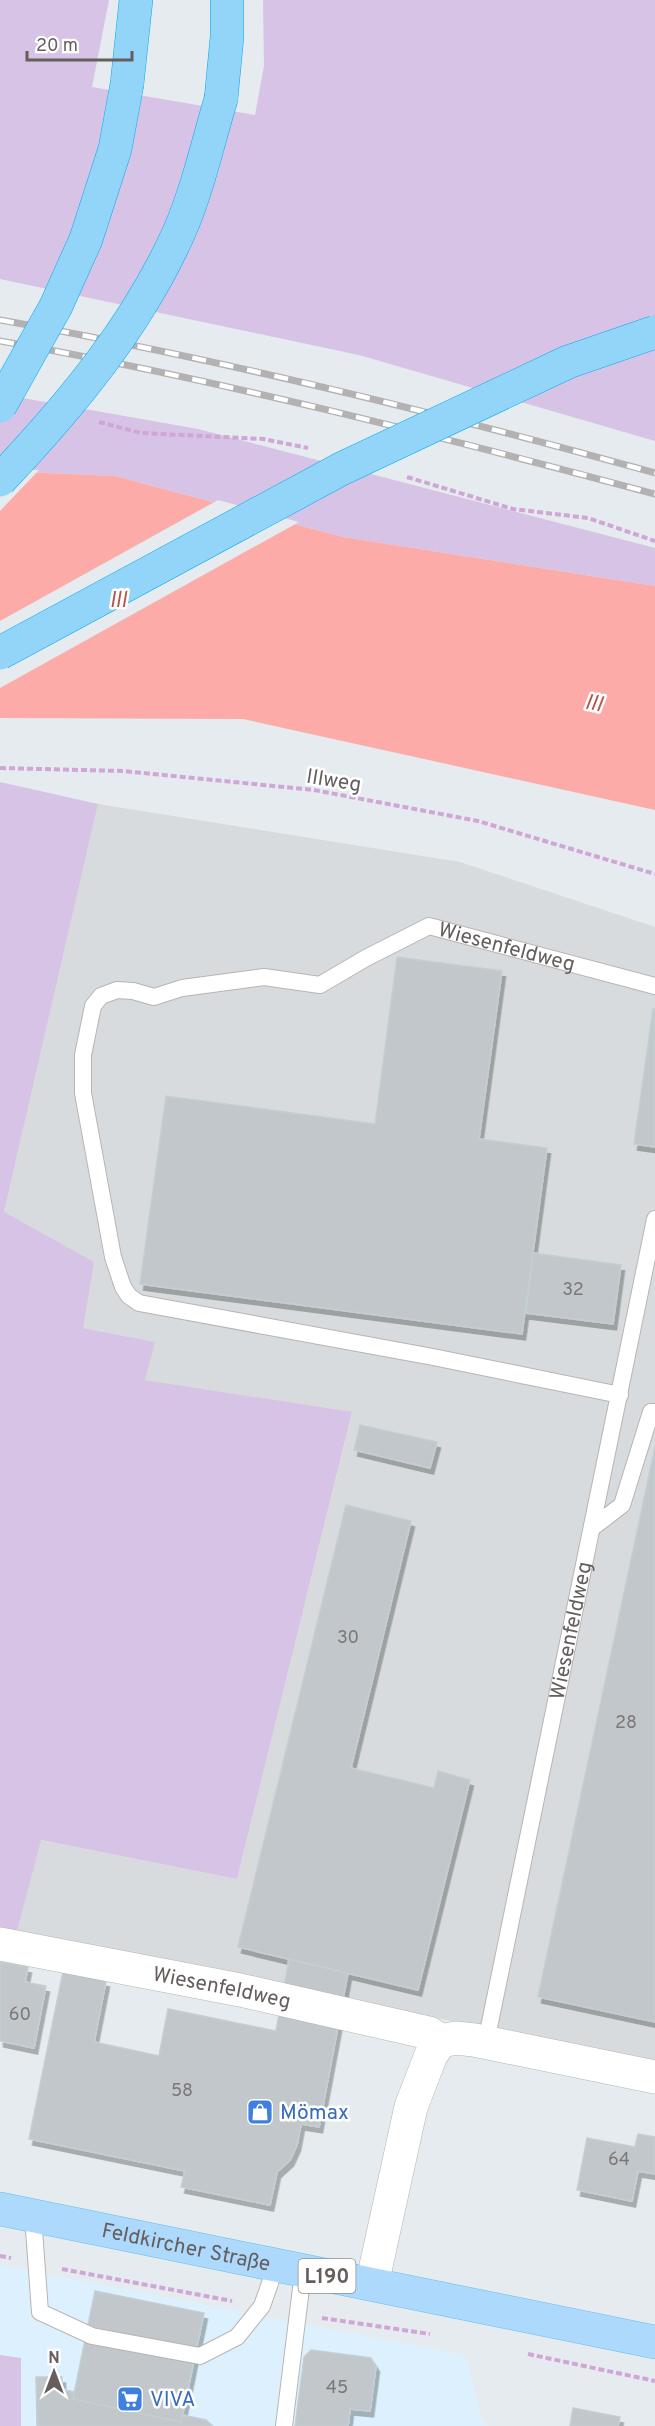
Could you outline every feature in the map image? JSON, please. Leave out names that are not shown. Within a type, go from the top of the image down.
[{"type":"highway","points":[[0,406],[57,306],[86,239],[115,149],[127,84],[136,0]]},
{"type":"highway","points":[[0,480],[54,422],[119,339],[181,229],[220,99],[227,37],[228,0]]},
{"type":"highway","points":[[0,652],[341,468],[568,362],[655,332]]},
{"type":"main road","name":"Feldkircher Straße","points":[[0,2209],[655,2342]]},
{"type":"street","name":"Wiesenfeldweg","points":[[0,1944],[319,2007],[429,2032],[441,2041],[456,2038],[486,2042],[655,2077]]},
{"type":"street","points":[[372,2284],[411,2107],[431,2055],[441,2041]]},
{"type":"lane","name":"Wiesenfeldweg","points":[[620,1395],[433,1357],[140,1303],[129,1296],[123,1287],[113,1257],[83,1093],[83,1055],[93,1006],[101,996],[117,990],[133,991],[154,997],[182,988],[264,977],[320,985],[366,958],[429,926],[655,986]]},
{"type":"lane","name":"Wiesenfeldweg","points":[[486,2042],[655,1218]]},
{"type":"lane","points":[[592,1528],[622,1505],[651,1412],[655,1412]]},
{"type":"lane","points":[[33,2216],[40,2312],[92,2336],[200,2356],[237,2337],[290,2269]]},
{"type":"lane","points":[[284,2426],[298,2314],[290,2269]]},
{"type":"path","name":"Illweg","points":[[0,768],[123,771],[314,790],[478,821],[655,874]]},
{"type":"path","points":[[36,2264],[262,2306]]},
{"type":"path","points":[[298,2314],[441,2336]]},
{"type":"path","points":[[520,2353],[655,2381]]},
{"type":"shaded area","points":[[0,0],[109,0],[92,87],[255,115],[264,66],[263,0],[655,0],[655,441],[359,355],[0,279]]},
{"type":"shaded area","points":[[0,394],[198,429],[655,548],[655,586],[343,537],[115,476],[0,471]]},
{"type":"shaded area","points":[[0,782],[98,804],[4,1212],[94,1262],[83,1328],[155,1342],[145,1380],[352,1412],[237,1879],[41,1840],[16,1935],[0,1931]]},
{"type":"shaded area","points":[[98,804],[460,862],[655,927],[655,2061],[16,1935],[40,1840],[237,1879],[352,1413],[145,1380],[154,1342],[83,1328],[4,1212]]},
{"type":"shaded area","points":[[0,2265],[465,2355],[482,2419],[488,2426],[21,2426],[21,2358],[0,2355]]},
{"type":"shaded area","points":[[0,2355],[21,2358],[21,2426],[0,2426]]},
{"type":"water","name":"Ill","points":[[0,471],[115,476],[343,537],[655,586],[655,810],[243,719],[0,718]]},
{"type":"pier","points":[[0,468],[39,470],[0,511]]},
{"type":"pier","points":[[218,500],[299,522],[0,688],[0,621]]},
{"type":"building","points":[[397,957],[502,971],[479,1139],[547,1148],[522,1334],[140,1284],[166,1096],[375,1124]]},
{"type":"building","points":[[653,1009],[655,1009],[655,1147],[634,1144]]},
{"type":"building","points":[[533,1253],[621,1265],[613,1324],[526,1313]]},
{"type":"building","points":[[360,1425],[437,1442],[430,1468],[354,1450]]},
{"type":"building","points":[[655,1447],[655,2022],[538,1997]]},
{"type":"building","points":[[346,1505],[411,1521],[351,1768],[434,1788],[438,1771],[470,1780],[418,1990],[238,1947]]},
{"type":"building","points":[[289,1959],[348,1973],[319,2127],[301,2124],[297,2145],[290,2160],[277,2172],[270,2205],[181,2187],[185,2171],[29,2139],[63,1972],[106,1981],[94,2042],[159,2056],[168,2009],[276,2031]]},
{"type":"building","points":[[0,1962],[28,1967],[25,1982],[46,1986],[34,2048],[0,2041]]},
{"type":"building","points":[[638,2134],[655,2137],[655,2174],[638,2171],[632,2201],[577,2190],[587,2138],[635,2147]]},
{"type":"building","points":[[95,2291],[204,2313],[181,2422],[73,2399]]},
{"type":"building","points":[[311,2350],[371,2358],[376,2366],[370,2411],[350,2409],[348,2426],[295,2426],[304,2357]]},
{"type":"building","points":[[36,2377],[62,2377],[62,2389],[74,2392],[73,2399],[181,2422],[182,2415],[206,2420],[213,2426],[37,2426]]},
{"type":"building","points":[[573,2408],[620,2417],[618,2426],[570,2426]]},
{"type":"railway","points":[[0,320],[165,352],[329,389],[493,429],[655,473]]},
{"type":"railway","points":[[0,341],[165,373],[329,410],[655,494]]},
{"type":"place","name":"Mömax","points":[[260,2112]]},
{"type":"place","name":"VIVA","points":[[130,2399]]}]
